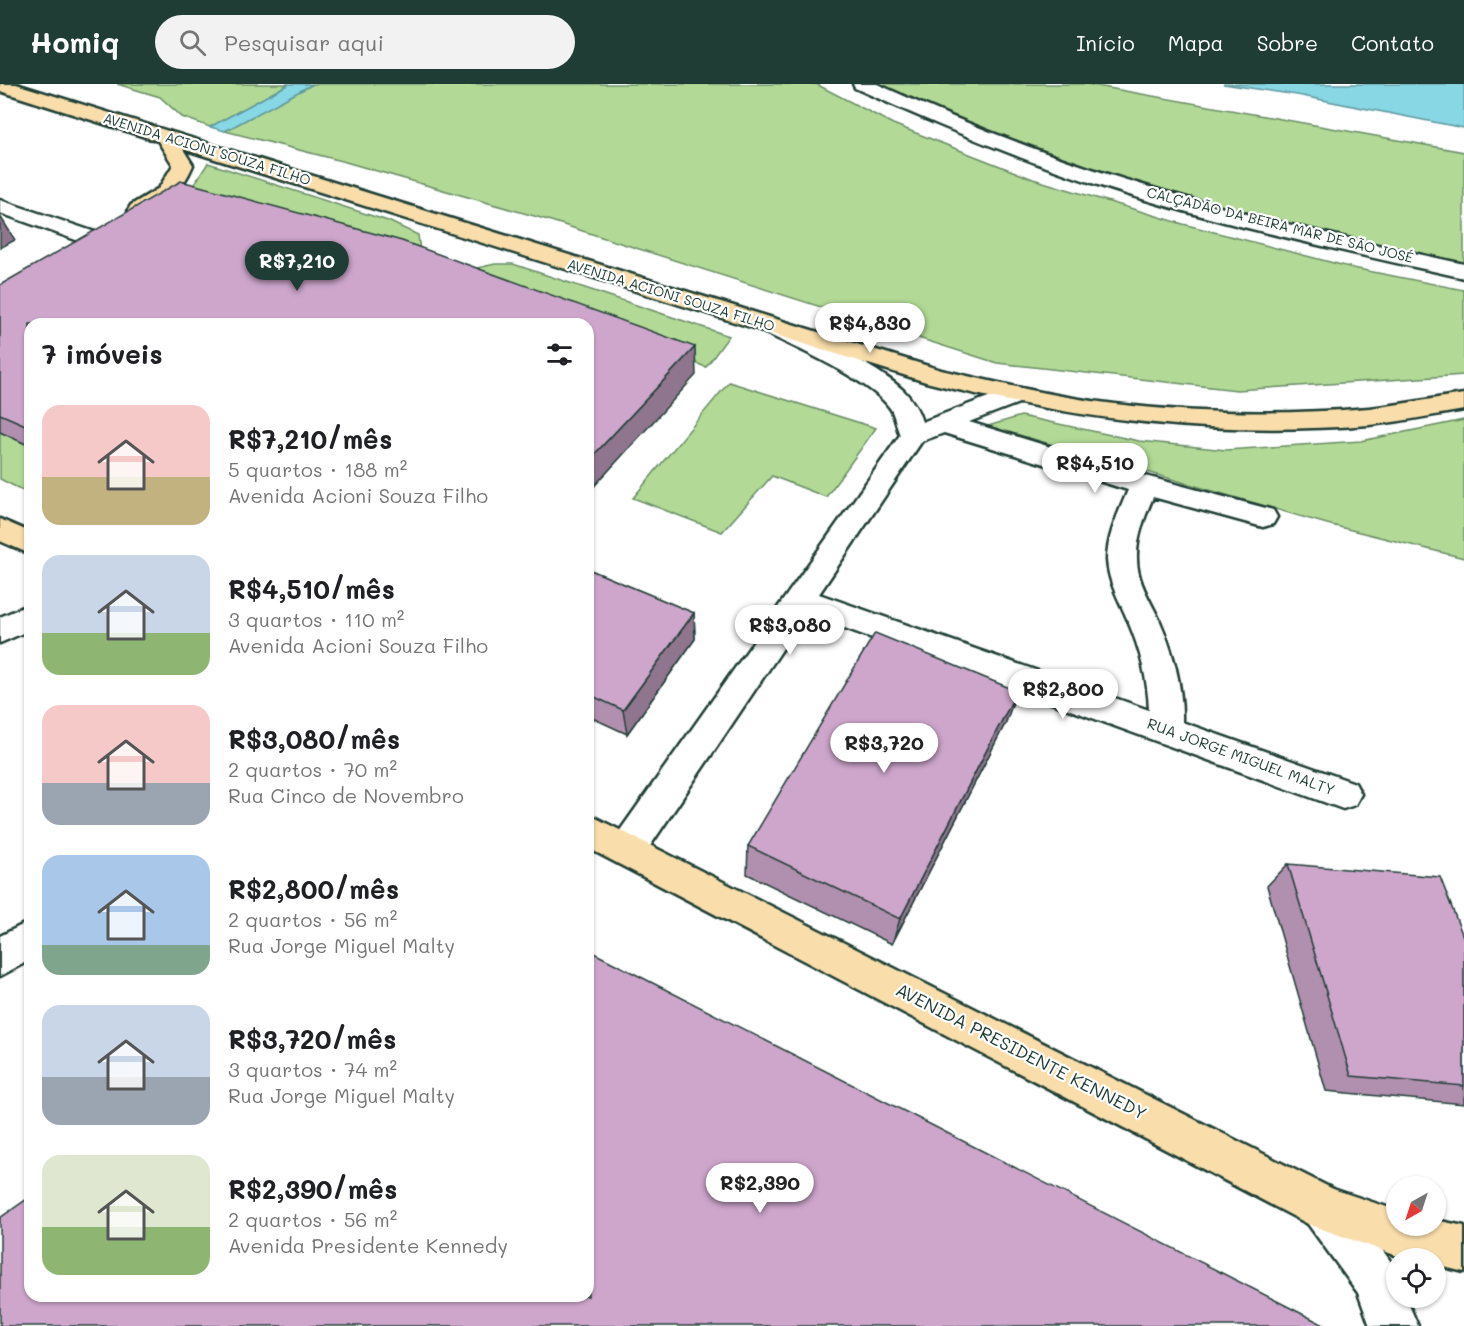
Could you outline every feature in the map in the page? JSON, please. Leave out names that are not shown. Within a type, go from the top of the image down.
[{"type":"main road","name":"AVENIDA ACIONI SOUZA FILHO","points":[[0,85],[770,326],[935,376],[1015,395],[1115,412],[1221,420],[1274,421],[1371,416],[1464,402]]},
{"type":"main road","points":[[0,104],[46,99]]},
{"type":"main road","points":[[70,250],[167,194],[177,181],[183,165],[165,136]]},
{"type":"main road","points":[[0,529],[24,541]]},
{"type":"main road","name":"AVENIDA PRESIDENTE KENNEDY","points":[[594,833],[1324,1208],[1403,1235],[1464,1249]]},
{"type":"street","name":"CALÇADÃO DA BEIRA MAR DE SÃO JOSÉ","points":[[862,84],[992,140],[1082,172],[1197,207],[1464,271]]},
{"type":"street","points":[[0,206],[90,238]]},
{"type":"street","points":[[770,326],[834,358],[882,386],[902,404],[913,435]]},
{"type":"street","points":[[627,850],[913,435],[1015,395]]},
{"type":"street","points":[[942,423],[1144,485],[1263,517]]},
{"type":"street","points":[[1144,485],[1129,521],[1123,542],[1122,562],[1133,597],[1153,645],[1164,695],[1165,730]]},
{"type":"street","name":"RUA JORGE MIGUEL MALTY","points":[[799,599],[1343,794]]},
{"type":"street","points":[[0,631],[24,619]]},
{"type":"street","points":[[0,957],[24,943]]},
{"type":"street","points":[[1324,1208],[1375,1278],[1394,1326]]},
{"type":"green space","points":[[117,84],[289,84],[210,127],[182,117],[160,97]]},
{"type":"green space","points":[[313,84],[816,84],[893,124],[1033,179],[1183,224],[1353,268],[1464,290],[1464,375],[1237,390],[997,363],[548,220],[342,161],[225,131]]},
{"type":"green space","points":[[876,84],[1086,84],[1464,152],[1464,264],[1292,225],[1133,182],[1028,148]]},
{"type":"green space","points":[[208,163],[388,221],[418,235],[420,251],[188,194]]},
{"type":"green space","points":[[495,264],[513,264],[729,336],[706,367],[594,325],[594,318],[576,318],[496,288],[473,269]]},
{"type":"green space","points":[[729,382],[876,428],[826,497],[772,476],[722,532],[633,498]]},
{"type":"green space","points":[[1021,416],[1139,441],[1226,450],[1361,441],[1464,420],[1464,558],[1327,524],[988,426]]},
{"type":"green space","points":[[0,432],[24,443],[24,491],[0,479]]},
{"type":"water","points":[[289,84],[313,84],[225,131],[210,127]]},
{"type":"water","points":[[1223,84],[1464,84],[1464,128],[1297,95]]},
{"type":"building","points":[[181,181],[402,241],[695,347],[594,455],[594,318],[24,318],[24,424],[0,414],[0,285]]},
{"type":"building","points":[[594,571],[694,613],[623,710],[594,697]]},
{"type":"building","points":[[875,633],[1017,691],[900,919],[748,846]]},
{"type":"building","points":[[1288,864],[1440,877],[1464,939],[1464,1086],[1351,1076]]},
{"type":"building","points":[[594,953],[1326,1326],[0,1326],[0,1218],[24,1201],[24,1302],[594,1302]]}]
